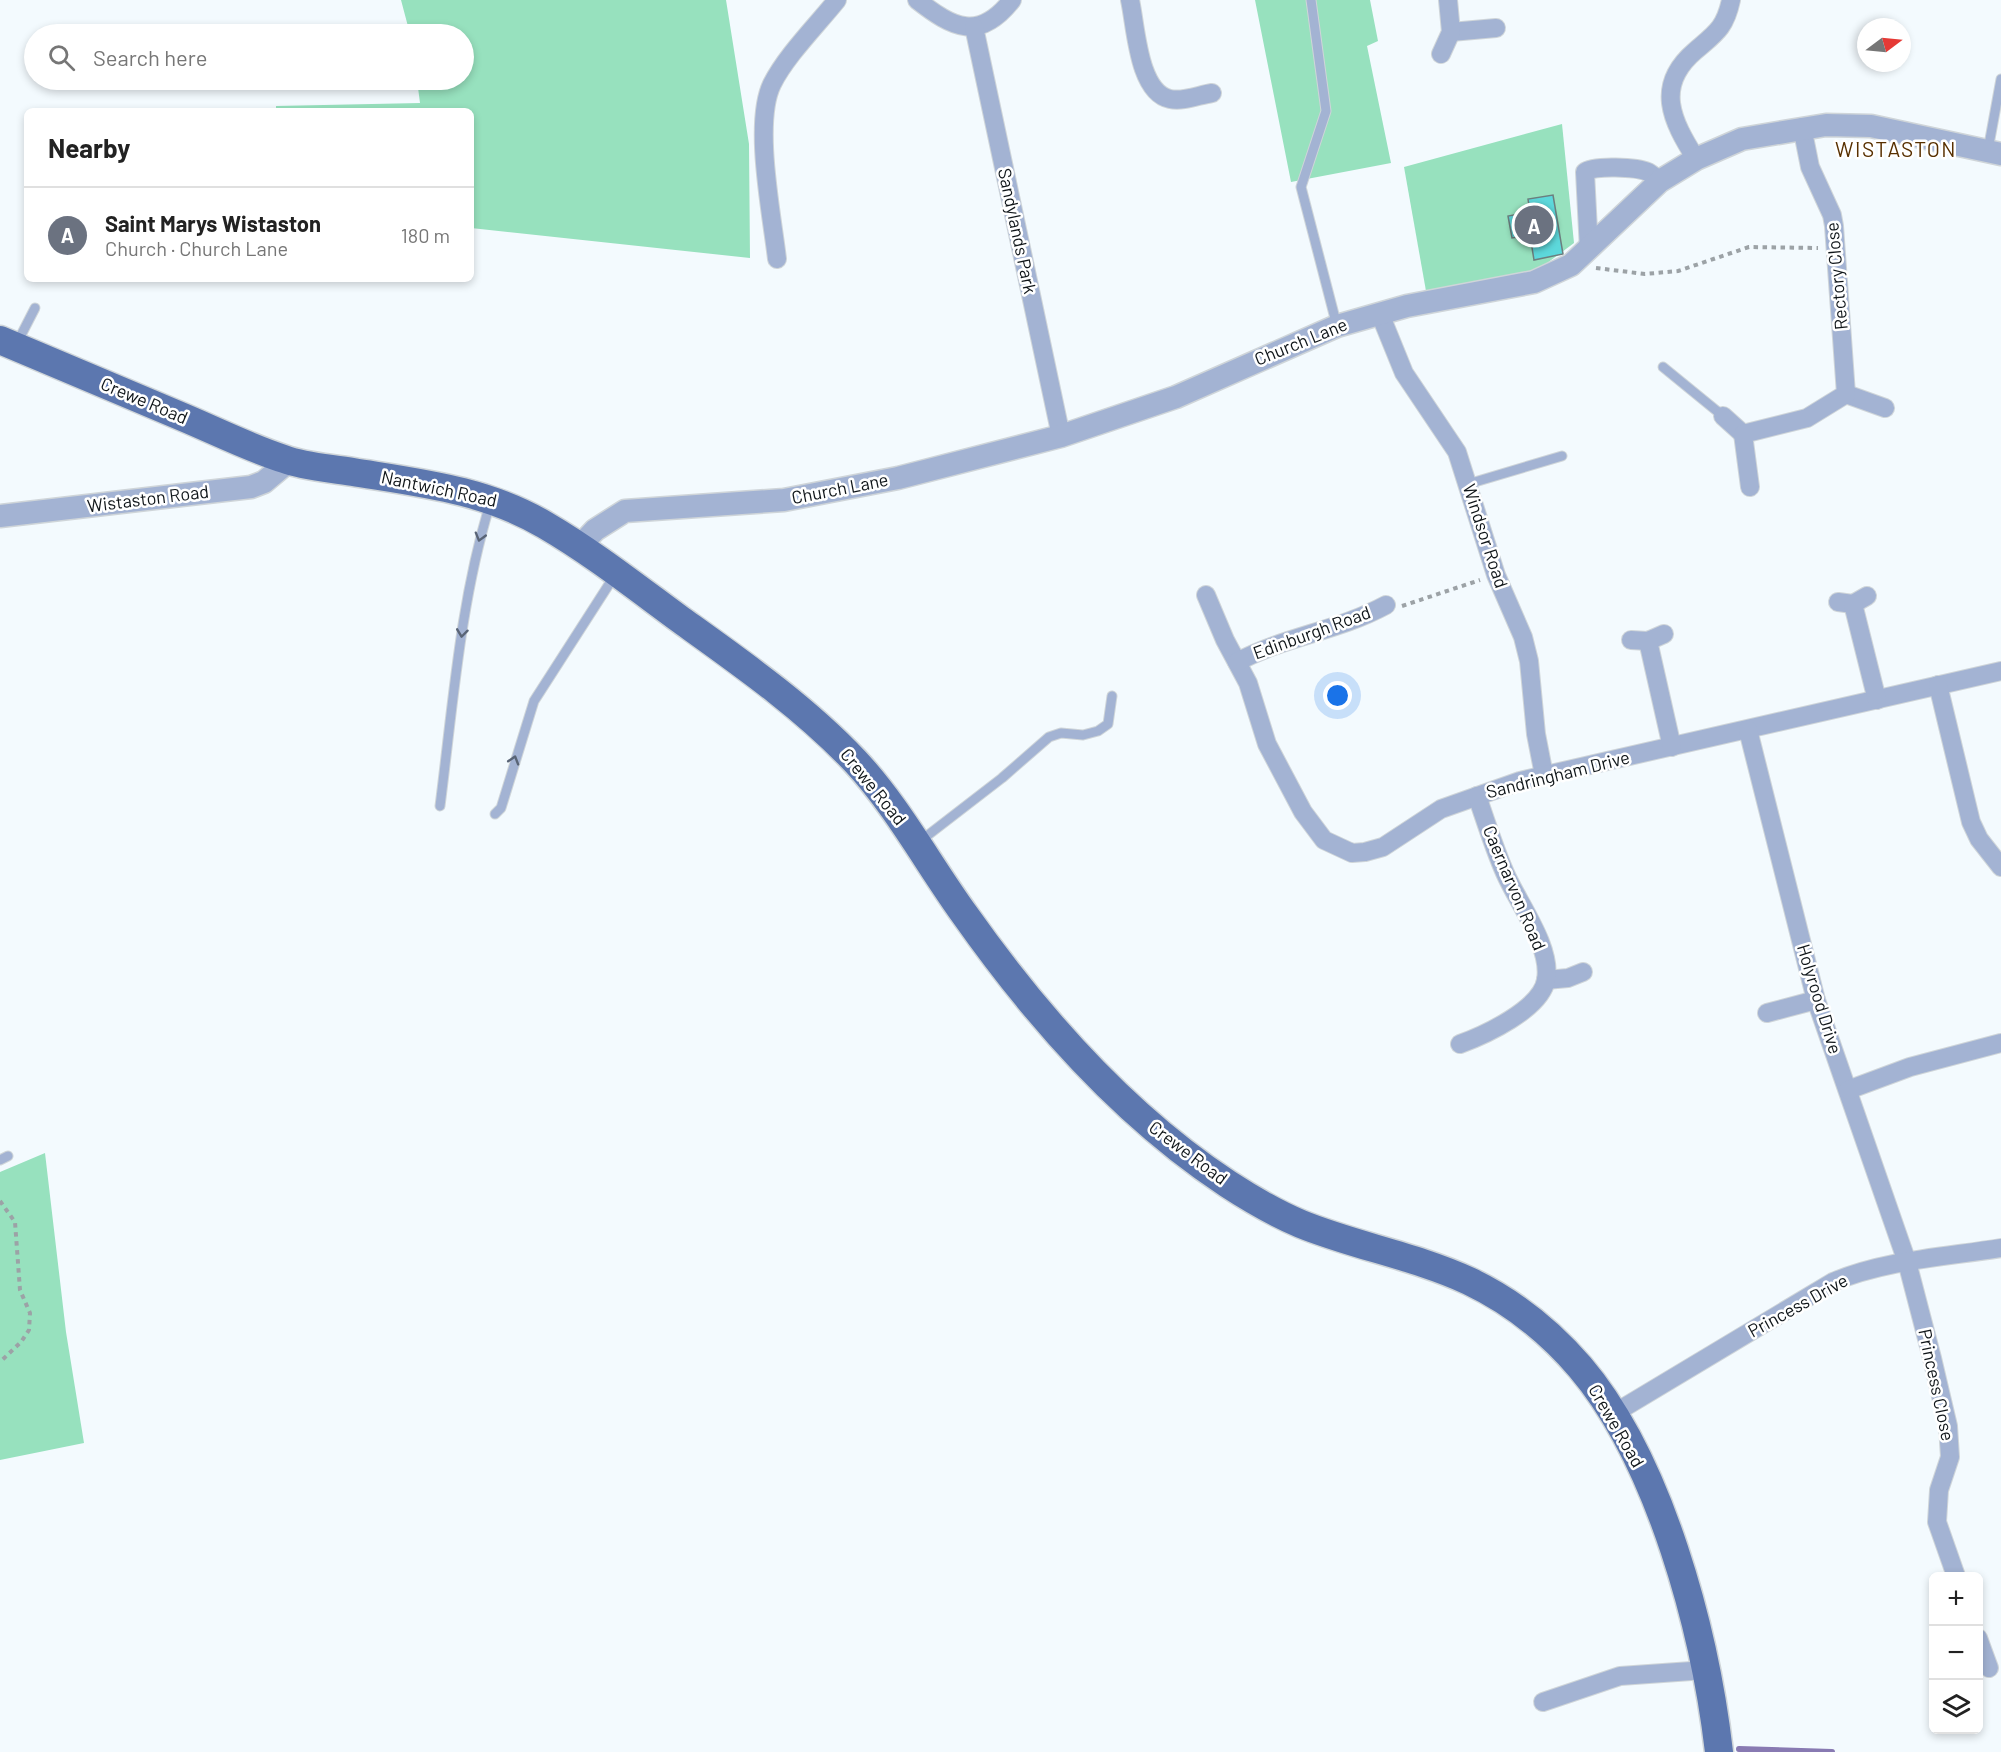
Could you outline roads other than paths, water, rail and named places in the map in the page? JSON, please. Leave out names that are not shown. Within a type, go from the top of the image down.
[{"type":"main road","name":"Crewe Road","points":[[7,344],[289,461]]},
{"type":"main road","name":"Nantwich Road","points":[[289,461],[438,485],[492,499],[535,519],[580,546]]},
{"type":"main road","name":"Crewe Road","points":[[580,546],[771,687],[828,734],[858,764],[917,843],[965,915],[1047,1021],[1144,1119],[1225,1182],[1268,1208],[1302,1224],[1441,1269],[1473,1283],[1503,1300],[1556,1341],[1581,1368],[1613,1414],[1630,1444],[1664,1524],[1706,1670],[1719,1752]]},
{"type":"street","points":[[777,259],[765,152],[766,100],[776,76],[837,0]]},
{"type":"street","points":[[917,0],[948,22],[974,27],[996,18],[1012,0]]},
{"type":"street","points":[[1130,0],[1145,74],[1154,91],[1176,100],[1212,93]]},
{"type":"street","points":[[1441,54],[1451,32],[1448,0]]},
{"type":"street","points":[[1696,159],[1674,120],[1670,96],[1672,82],[1685,61],[1719,32],[1728,15],[1731,0]]},
{"type":"street","name":"Sandylands Park","points":[[974,27],[1060,436]]},
{"type":"street","points":[[1451,32],[1496,28]]},
{"type":"street","name":"Church Lane","points":[[580,546],[595,530],[625,511],[784,500],[898,477],[1060,436],[1176,397],[1337,326],[1380,314],[1534,282],[1572,265],[1660,181],[1696,159],[1742,139],[1826,124],[1870,126],[1994,152]]},
{"type":"street","name":"Rectory Close","points":[[1802,127],[1810,167],[1832,214],[1846,394]]},
{"type":"street","points":[[1589,250],[1585,172],[1594,168],[1635,169],[1647,172],[1660,181]]},
{"type":"street","name":"Windsor Road","points":[[1380,314],[1404,373],[1415,393],[1448,435],[1468,484],[1496,574],[1525,645],[1536,734],[1544,775]]},
{"type":"street","points":[[1743,434],[1807,418],[1846,394],[1885,408]]},
{"type":"street","points":[[1723,416],[1743,434],[1750,487]]},
{"type":"street","name":"Wistaston Road","points":[[0,516],[251,487],[264,482],[289,461]]},
{"type":"street","name":"Sandringham Drive","points":[[1206,595],[1251,693],[1267,744],[1303,812],[1324,840],[1352,853],[1383,847],[1441,809],[1544,775],[2001,671]]},
{"type":"street","points":[[1853,601],[1877,700]]},
{"type":"street","name":"Edinburgh Road","points":[[1237,662],[1264,647],[1344,626],[1386,605]]},
{"type":"street","points":[[1664,634],[1639,640],[1672,747]]},
{"type":"street","points":[[1938,686],[1971,822],[1979,839],[2001,867]]},
{"type":"street","name":"Holyrood Drive","points":[[1748,730],[1816,1000],[1907,1262]]},
{"type":"street","name":"Caernarvon Road","points":[[1477,796],[1506,876],[1540,945],[1546,964],[1546,980]]},
{"type":"street","points":[[1460,1044],[1504,1023],[1528,1006],[1541,992],[1546,980],[1568,978],[1583,972]]},
{"type":"street","points":[[1767,1013],[1816,1000]]},
{"type":"street","points":[[1848,1090],[1910,1067],[2001,1043]]},
{"type":"street","name":"Princess Drive","points":[[1613,1414],[1833,1282],[1863,1272],[1907,1262],[2001,1248]]},
{"type":"street","name":"Princess Close","points":[[1907,1262],[1947,1426],[1950,1457],[1939,1490],[1937,1522],[1955,1572]]},
{"type":"street","points":[[1983,1650],[1990,1668]]},
{"type":"street","points":[[1543,1702],[1620,1677],[1706,1670]]},
{"type":"lane","points":[[1311,0],[1326,111],[1301,187],[1337,326]]},
{"type":"lane","points":[[1994,152],[2001,79]]},
{"type":"lane","points":[[7,344],[35,308]]},
{"type":"lane","points":[[1663,367],[1723,416]]},
{"type":"lane","points":[[1468,484],[1562,456]]},
{"type":"lane","points":[[440,806],[464,614],[479,542],[492,499]]},
{"type":"lane","points":[[495,814],[501,808],[534,701],[616,573]]},
{"type":"lane","points":[[917,843],[1002,778],[1049,737],[1061,733],[1083,735],[1098,731],[1108,724],[1112,696]]},
{"type":"waterway","points":[[1739,1749],[1832,1752]]},
{"type":"place","name":"Saint Marys Wistaston","points":[[1534,225]]},
{"type":"district","name":"WISTASTON","points":[[1896,150]]}]
